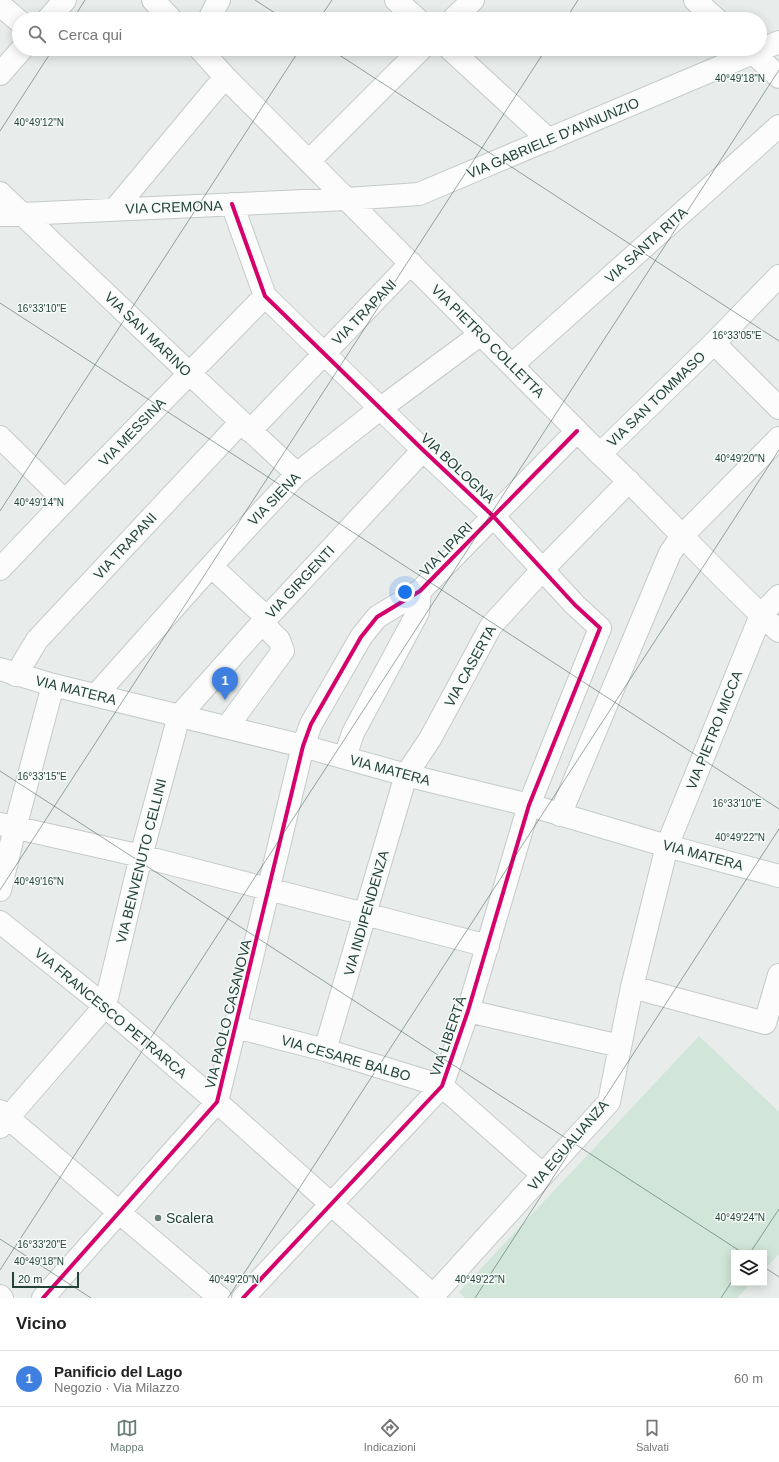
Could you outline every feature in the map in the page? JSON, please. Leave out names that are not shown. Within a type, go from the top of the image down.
[{"type":"street","points":[[54,12],[65,0]]},
{"type":"street","points":[[153,0],[164,12]]},
{"type":"street","points":[[213,12],[219,0]]},
{"type":"street","points":[[396,0],[409,12]]},
{"type":"street","points":[[460,12],[473,0]]},
{"type":"street","points":[[695,0],[708,12]]},
{"type":"street","points":[[0,5],[12,15]]},
{"type":"street","name":"VIA GABRIELE D'ANNUNZIO","points":[[767,46],[779,42]]},
{"type":"street","points":[[0,74],[16,56]]},
{"type":"street","name":"VIA PIETRO COLLETTA","points":[[206,56],[224,77],[600,454],[629,481],[761,615],[779,631]]},
{"type":"street","points":[[309,161],[414,56]]},
{"type":"street","points":[[458,56],[549,140]]},
{"type":"street","name":"VIA GABRIELE D'ANNUNZIO","points":[[347,199],[420,194],[549,140],[740,56]]},
{"type":"street","points":[[756,56],[779,77]]},
{"type":"street","points":[[115,209],[224,77]]},
{"type":"street","name":"VIA SANTA RITA","points":[[512,365],[779,126]]},
{"type":"street","name":"VIA SAN MARINO","points":[[0,193],[189,374],[297,474]]},
{"type":"street","name":"VIA CREMONA","points":[[0,215],[347,199]]},
{"type":"street","name":"VIA BOLOGNA","points":[[232,204],[265,296],[493,516],[575,605],[600,628],[529,805]]},
{"type":"street","name":"VIA TRAPANI","points":[[8,672],[37,640],[246,426],[325,353],[411,263]]},
{"type":"street","name":"VIA SAN TOMMASO","points":[[600,454],[714,343],[779,276]]},
{"type":"street","name":"VIA MESSINA","points":[[0,569],[265,296]]},
{"type":"street","name":"VIA SIENA","points":[[96,695],[211,566],[297,474],[381,408],[481,334]]},
{"type":"street","points":[[714,343],[779,408]]},
{"type":"street","name":"VIA LIPARI","points":[[303,746],[311,724],[360,637],[377,616],[420,591],[577,430]]},
{"type":"street","points":[[0,437],[65,501]]},
{"type":"street","points":[[560,814],[670,553],[682,536],[779,438]]},
{"type":"street","name":"VIA GIRGENTI","points":[[179,716],[265,620],[423,450]]},
{"type":"street","name":"VIA CASERTA","points":[[406,775],[430,740],[491,626],[542,569],[629,481]]},
{"type":"street","points":[[211,566],[265,620],[279,640],[283,651],[226,727]]},
{"type":"street","name":"VIA LIPARI","points":[[345,758],[353,733],[418,612],[420,591]]},
{"type":"street","points":[[761,615],[779,596]]},
{"type":"street","name":"VIA PIETRO MICCA","points":[[667,846],[761,615]]},
{"type":"street","name":"VIA MATERA","points":[[8,672],[53,685],[303,746],[406,775],[529,805],[667,846],[779,876]]},
{"type":"street","points":[[0,890],[7,826],[53,685]]},
{"type":"street","name":"VIA BENVENUTO CELLINI","points":[[105,1006],[141,856],[179,716]]},
{"type":"street","name":"VIA PAOLO CASANOVA","points":[[43,1298],[218,1102],[303,746]]},
{"type":"street","name":"VIA INDIPENDENZA","points":[[325,1050],[406,775]]},
{"type":"street","name":"VIA LIBERTÀ","points":[[243,1298],[442,1086],[468,1011],[529,805]]},
{"type":"street","points":[[7,826],[141,856],[488,946]]},
{"type":"street","name":"VIA EGUALIANZA","points":[[434,1297],[609,1102],[632,987],[667,846]]},
{"type":"street","name":"VIA FRANCESCO PETRARCA","points":[[0,922],[105,1006],[218,1102],[434,1297]]},
{"type":"street","points":[[632,987],[765,1023],[779,975]]},
{"type":"street","points":[[105,1006],[3,1119],[119,1212],[220,1298]]},
{"type":"street","points":[[468,1011],[620,1046]]},
{"type":"street","name":"VIA CESARE BALBO","points":[[236,1027],[325,1050],[442,1086],[543,1176]]},
{"type":"green space","points":[[699,1036],[779,1112],[779,1254],[767,1267],[767,1250],[731,1250],[731,1286],[748,1286],[737,1298],[465,1298],[459,1292]]},
{"type":"cycle path","points":[[232,204],[265,296],[493,516],[575,605],[600,628],[529,805],[468,1011],[442,1086],[243,1298]]},
{"type":"cycle path","points":[[43,1298],[217,1102],[303,746],[311,724],[361,637],[377,617],[420,591],[577,431]]},
{"type":"place","name":"Panificio del Lago","points":[[225,700]]},
{"type":"place","name":"Scalera","points":[[158,1218]]}]
